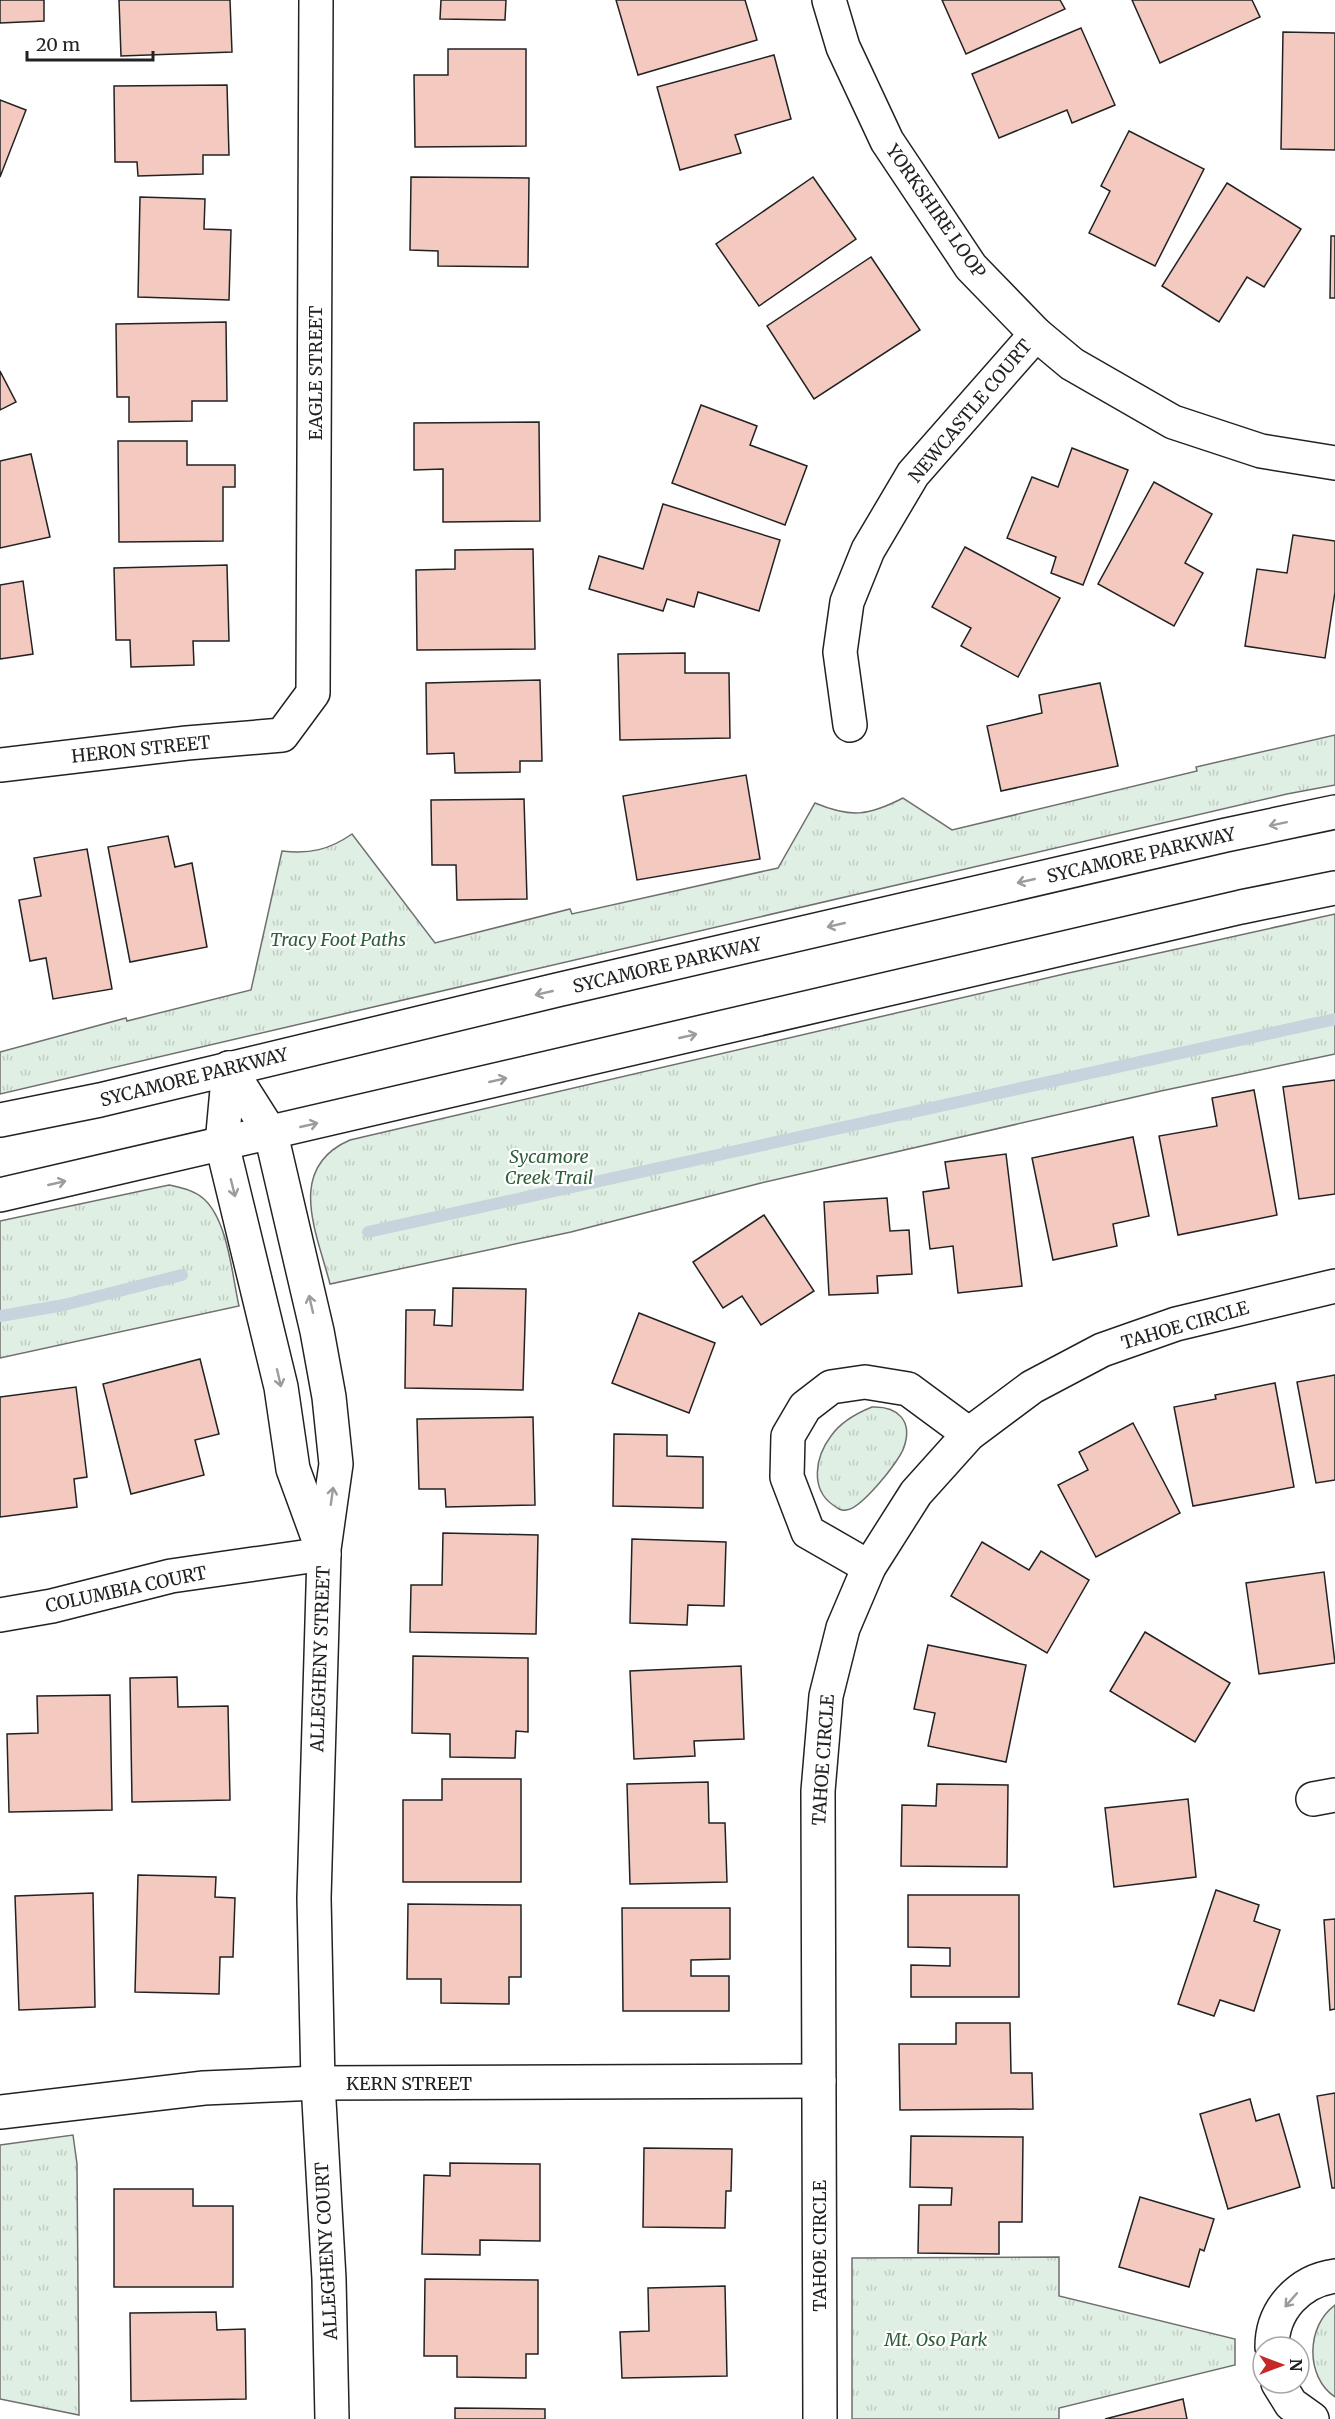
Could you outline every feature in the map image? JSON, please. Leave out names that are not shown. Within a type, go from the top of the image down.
[{"type":"street","name":"EAGLE STREET","points":[[282,735],[313,693],[316,0]]},
{"type":"street","name":"YORKSHIRE LOOP","points":[[829,0],[843,47],[888,141],[971,267],[1036,334],[1072,364],[1173,422],[1261,451],[1335,463]]},
{"type":"street","name":"NEWCASTLE COURT","points":[[850,725],[840,652],[847,602],[868,550],[914,474],[1036,334]]},
{"type":"street","name":"HERON STREET","points":[[0,765],[187,743],[282,735]]},
{"type":"street","name":"SYCAMORE PARKWAY","points":[[0,1120],[100,1100],[1214,838],[1335,812]]},
{"type":"street","points":[[0,1195],[271,1134],[1206,915],[1335,888]]},
{"type":"street","points":[[229,1068],[271,1134],[317,1331],[329,1397],[336,1464],[324,1554]]},
{"type":"street","name":"ALLEGHENY STREET","points":[[229,1068],[222,1144],[281,1387],[293,1469],[324,1554],[314,1898],[318,2084]]},
{"type":"street","name":"TAHOE CIRCLE","points":[[820,2419],[818,1791],[826,1696],[843,1628],[869,1567],[916,1493],[969,1434],[1032,1387],[1102,1350],[1176,1324],[1335,1287]]},
{"type":"street","points":[[869,1567],[808,1532],[787,1476],[788,1436],[805,1407],[831,1387],[865,1382],[908,1389],[969,1434]]},
{"type":"street","name":"COLUMBIA COURT","points":[[0,1615],[52,1606],[171,1576],[324,1554]]},
{"type":"street","name":"KERN STREET","points":[[0,2112],[204,2088],[318,2084],[819,2081]]},
{"type":"street","name":"ALLEGHENY COURT","points":[[318,2084],[329,2279],[332,2419]]},
{"type":"street","points":[[1272,2335],[1289,2298],[1318,2278],[1335,2276]]},
{"type":"street","points":[[1285,2395],[1291,2404],[1312,2419]]},
{"type":"green space","name":"Tracy Foot Paths","points":[[1335,735],[1335,785],[1287,794],[0,1094],[0,1052],[126,1018],[127,1021],[251,990],[282,851],[319,850],[352,834],[435,943],[570,909],[572,914],[778,868],[815,803],[839,811],[859,813],[880,808],[903,798],[952,830],[1197,771],[1196,767]]},
{"type":"green space","name":"Sycamore Creek Trail","points":[[1335,914],[1335,1054],[1161,1091],[761,1183],[571,1232],[330,1284],[313,1223],[312,1184],[318,1167],[330,1152],[350,1140],[1064,974]]},
{"type":"green space","points":[[169,1185],[196,1193],[204,1199],[219,1221],[228,1249],[239,1306],[0,1358],[0,1221]]},
{"type":"green space","points":[[872,1407],[889,1409],[901,1417],[906,1430],[904,1447],[888,1473],[869,1494],[852,1508],[841,1510],[826,1498],[818,1482],[817,1472],[821,1453],[839,1427],[855,1415]]},
{"type":"green space","points":[[73,2135],[77,2164],[79,2415],[0,2399],[0,2145]]},
{"type":"green space","name":"Mt. Oso Park","points":[[1059,2257],[1059,2296],[1235,2339],[1235,2365],[1059,2408],[1059,2419],[852,2419],[852,2258]]},
{"type":"green space","points":[[1335,2305],[1335,2397],[1318,2377],[1313,2351],[1314,2338],[1319,2325],[1325,2314]]},
{"type":"building","points":[[0,0],[44,0],[44,21],[0,23]]},
{"type":"building","points":[[119,0],[230,0],[232,52],[121,56]]},
{"type":"building","points":[[441,0],[506,0],[505,20],[440,19]]},
{"type":"building","points":[[616,0],[745,0],[757,40],[638,75]]},
{"type":"building","points":[[942,0],[1060,0],[1065,9],[966,54]]},
{"type":"building","points":[[1132,0],[1252,0],[1260,17],[1160,63]]},
{"type":"building","points":[[1081,28],[1115,105],[1072,123],[1067,110],[999,138],[972,74]]},
{"type":"building","points":[[1283,32],[1335,33],[1335,150],[1281,149]]},
{"type":"building","points":[[448,49],[526,49],[526,146],[415,147],[414,75],[448,75]]},
{"type":"building","points":[[774,55],[791,119],[735,135],[741,153],[680,170],[657,87]]},
{"type":"building","points":[[227,85],[229,155],[203,155],[203,174],[138,176],[137,162],[115,162],[114,86]]},
{"type":"building","points":[[0,100],[26,110],[0,177]]},
{"type":"building","points":[[1129,131],[1204,169],[1155,266],[1089,233],[1110,191],[1101,186]]},
{"type":"building","points":[[411,177],[529,178],[528,267],[438,266],[438,251],[410,250]]},
{"type":"building","points":[[813,177],[856,239],[759,306],[716,244]]},
{"type":"building","points":[[1227,183],[1301,229],[1264,287],[1247,277],[1219,322],[1162,286]]},
{"type":"building","points":[[140,197],[205,199],[204,229],[231,230],[229,300],[138,297]]},
{"type":"building","points":[[1331,236],[1335,236],[1335,298],[1330,298]]},
{"type":"building","points":[[871,257],[920,330],[814,399],[767,326]]},
{"type":"building","points":[[226,322],[227,401],[192,401],[192,421],[129,422],[129,397],[117,397],[116,324]]},
{"type":"building","points":[[0,371],[16,402],[0,410]]},
{"type":"building","points":[[701,405],[757,426],[750,445],[807,466],[785,525],[672,483]]},
{"type":"building","points":[[539,422],[540,521],[443,522],[443,469],[414,470],[414,423]]},
{"type":"building","points":[[118,441],[187,441],[187,465],[235,465],[235,487],[223,487],[223,541],[119,542]]},
{"type":"building","points":[[1072,448],[1128,470],[1083,585],[1051,573],[1056,557],[1007,538],[1032,477],[1058,487]]},
{"type":"building","points":[[31,454],[50,537],[0,548],[0,461]]},
{"type":"building","points":[[1154,482],[1212,514],[1185,563],[1203,573],[1174,626],[1098,584]]},
{"type":"building","points":[[663,504],[780,540],[759,611],[698,592],[694,607],[667,599],[663,611],[589,589],[599,556],[643,569]]},
{"type":"building","points":[[1293,535],[1335,541],[1335,592],[1325,658],[1245,646],[1257,569],[1287,573]]},
{"type":"building","points":[[965,547],[1060,598],[1018,677],[961,646],[971,628],[932,607]]},
{"type":"building","points":[[533,549],[535,649],[417,650],[416,570],[455,569],[455,550]]},
{"type":"building","points":[[227,565],[229,641],[193,641],[194,665],[131,667],[130,640],[116,640],[114,568]]},
{"type":"building","points":[[23,581],[33,654],[0,659],[0,585]]},
{"type":"building","points":[[685,653],[685,673],[729,673],[730,738],[620,740],[618,654]]},
{"type":"building","points":[[540,680],[542,761],[520,761],[520,772],[455,773],[454,753],[427,754],[426,683]]},
{"type":"building","points":[[1100,683],[1118,766],[1001,791],[987,726],[1042,713],[1039,695]]},
{"type":"building","points":[[746,775],[760,859],[637,880],[623,796]]},
{"type":"building","points":[[524,799],[527,899],[457,900],[456,865],[432,865],[431,800]]},
{"type":"building","points":[[168,836],[175,867],[192,863],[207,947],[130,962],[108,847]]},
{"type":"building","points":[[87,849],[112,989],[53,999],[46,958],[30,961],[19,900],[41,896],[34,858]]},
{"type":"building","points":[[1335,1080],[1335,1194],[1299,1199],[1283,1087]]},
{"type":"building","points":[[1254,1090],[1277,1215],[1178,1235],[1159,1136],[1217,1126],[1212,1098]]},
{"type":"building","points":[[1133,1137],[1149,1216],[1113,1224],[1117,1246],[1053,1260],[1032,1158]]},
{"type":"building","points":[[1006,1154],[1022,1286],[958,1293],[953,1246],[930,1249],[923,1192],[949,1188],[945,1162]]},
{"type":"building","points":[[887,1198],[890,1231],[909,1230],[912,1274],[877,1276],[878,1293],[829,1295],[824,1202]]},
{"type":"building","points":[[764,1215],[814,1291],[761,1325],[742,1296],[723,1308],[693,1262]]},
{"type":"building","points":[[453,1288],[526,1289],[523,1390],[405,1388],[406,1310],[435,1310],[434,1325],[452,1326]]},
{"type":"building","points":[[639,1313],[715,1343],[689,1413],[612,1383]]},
{"type":"building","points":[[200,1359],[219,1434],[195,1440],[204,1475],[131,1494],[103,1384]]},
{"type":"building","points":[[1335,1375],[1335,1480],[1316,1483],[1297,1382]]},
{"type":"building","points":[[1275,1383],[1294,1487],[1193,1506],[1174,1407],[1216,1399],[1215,1395]]},
{"type":"building","points":[[76,1387],[87,1477],[74,1479],[77,1507],[0,1517],[0,1397]]},
{"type":"building","points":[[533,1417],[535,1505],[446,1507],[445,1489],[419,1489],[417,1419]]},
{"type":"building","points":[[1133,1423],[1180,1513],[1096,1557],[1058,1485],[1088,1470],[1079,1452]]},
{"type":"building","points":[[614,1434],[667,1435],[667,1456],[703,1457],[703,1508],[613,1506]]},
{"type":"building","points":[[443,1533],[538,1535],[536,1634],[410,1632],[411,1585],[442,1585]]},
{"type":"building","points":[[632,1539],[726,1542],[724,1606],[688,1605],[687,1625],[630,1623]]},
{"type":"building","points":[[982,1542],[1029,1570],[1041,1551],[1089,1580],[1047,1653],[951,1596]]},
{"type":"building","points":[[1324,1572],[1335,1663],[1259,1674],[1246,1583]]},
{"type":"building","points":[[1145,1632],[1230,1683],[1195,1742],[1110,1691]]},
{"type":"building","points":[[928,1645],[1026,1665],[1006,1762],[928,1746],[935,1713],[914,1709]]},
{"type":"building","points":[[413,1656],[528,1658],[528,1732],[516,1731],[515,1758],[450,1757],[450,1734],[412,1733]]},
{"type":"building","points":[[741,1666],[744,1739],[694,1741],[695,1756],[634,1759],[630,1671]]},
{"type":"building","points":[[177,1677],[178,1707],[228,1706],[230,1800],[132,1802],[130,1678]]},
{"type":"building","points":[[110,1695],[112,1810],[9,1812],[7,1734],[38,1733],[37,1696]]},
{"type":"building","points":[[442,1779],[521,1779],[521,1882],[403,1882],[403,1800],[442,1800]]},
{"type":"building","points":[[708,1782],[709,1823],[725,1823],[727,1882],[630,1884],[627,1784]]},
{"type":"building","points":[[937,1784],[1008,1785],[1007,1867],[901,1866],[902,1805],[936,1806]]},
{"type":"building","points":[[1188,1799],[1196,1877],[1114,1887],[1105,1808]]},
{"type":"building","points":[[138,1875],[216,1877],[215,1897],[235,1898],[233,1957],[220,1957],[219,1994],[135,1992]]},
{"type":"building","points":[[1216,1890],[1259,1905],[1254,1921],[1280,1930],[1254,2011],[1220,2000],[1214,2016],[1178,2004]]},
{"type":"building","points":[[93,1893],[95,2007],[19,2010],[15,1896]]},
{"type":"building","points":[[908,1895],[1019,1895],[1019,1997],[911,1997],[911,1965],[950,1966],[950,1948],[908,1947]]},
{"type":"building","points":[[408,1904],[521,1905],[521,1977],[509,1977],[509,2004],[441,2003],[441,1979],[407,1979]]},
{"type":"building","points":[[622,1908],[730,1908],[730,1959],[691,1960],[691,1976],[729,1976],[729,2011],[623,2011]]},
{"type":"building","points":[[1335,1919],[1335,2009],[1330,2010],[1324,1920]]},
{"type":"building","points":[[956,2023],[1010,2023],[1011,2073],[1032,2073],[1033,2109],[900,2110],[899,2044],[956,2044]]},
{"type":"building","points":[[1335,2093],[1335,2188],[1332,2188],[1317,2096]]},
{"type":"building","points":[[1250,2099],[1256,2121],[1279,2114],[1300,2187],[1228,2209],[1200,2114]]},
{"type":"building","points":[[911,2136],[1023,2137],[1022,2222],[999,2222],[999,2254],[918,2253],[919,2205],[951,2205],[952,2188],[910,2187]]},
{"type":"building","points":[[644,2148],[732,2149],[731,2191],[726,2191],[725,2228],[643,2227]]},
{"type":"building","points":[[450,2163],[540,2164],[540,2241],[480,2240],[480,2255],[422,2254],[424,2175],[450,2176]]},
{"type":"building","points":[[114,2189],[193,2189],[193,2206],[233,2206],[233,2287],[114,2287]]},
{"type":"building","points":[[1140,2197],[1214,2219],[1204,2251],[1200,2249],[1189,2287],[1119,2267]]},
{"type":"building","points":[[425,2279],[538,2280],[538,2354],[526,2354],[526,2378],[457,2377],[457,2356],[424,2356]]},
{"type":"building","points":[[725,2286],[727,2376],[622,2378],[620,2332],[649,2331],[648,2288]]},
{"type":"building","points":[[216,2312],[217,2330],[245,2329],[246,2399],[131,2401],[130,2313]]},
{"type":"building","points":[[1183,2399],[1187,2419],[1105,2419]]},
{"type":"building","points":[[455,2408],[545,2409],[545,2419],[455,2419]]},
{"type":"waterway","points":[[368,1232],[1335,1019]]},
{"type":"waterway","points":[[0,1316],[64,1305],[182,1275]]}]
